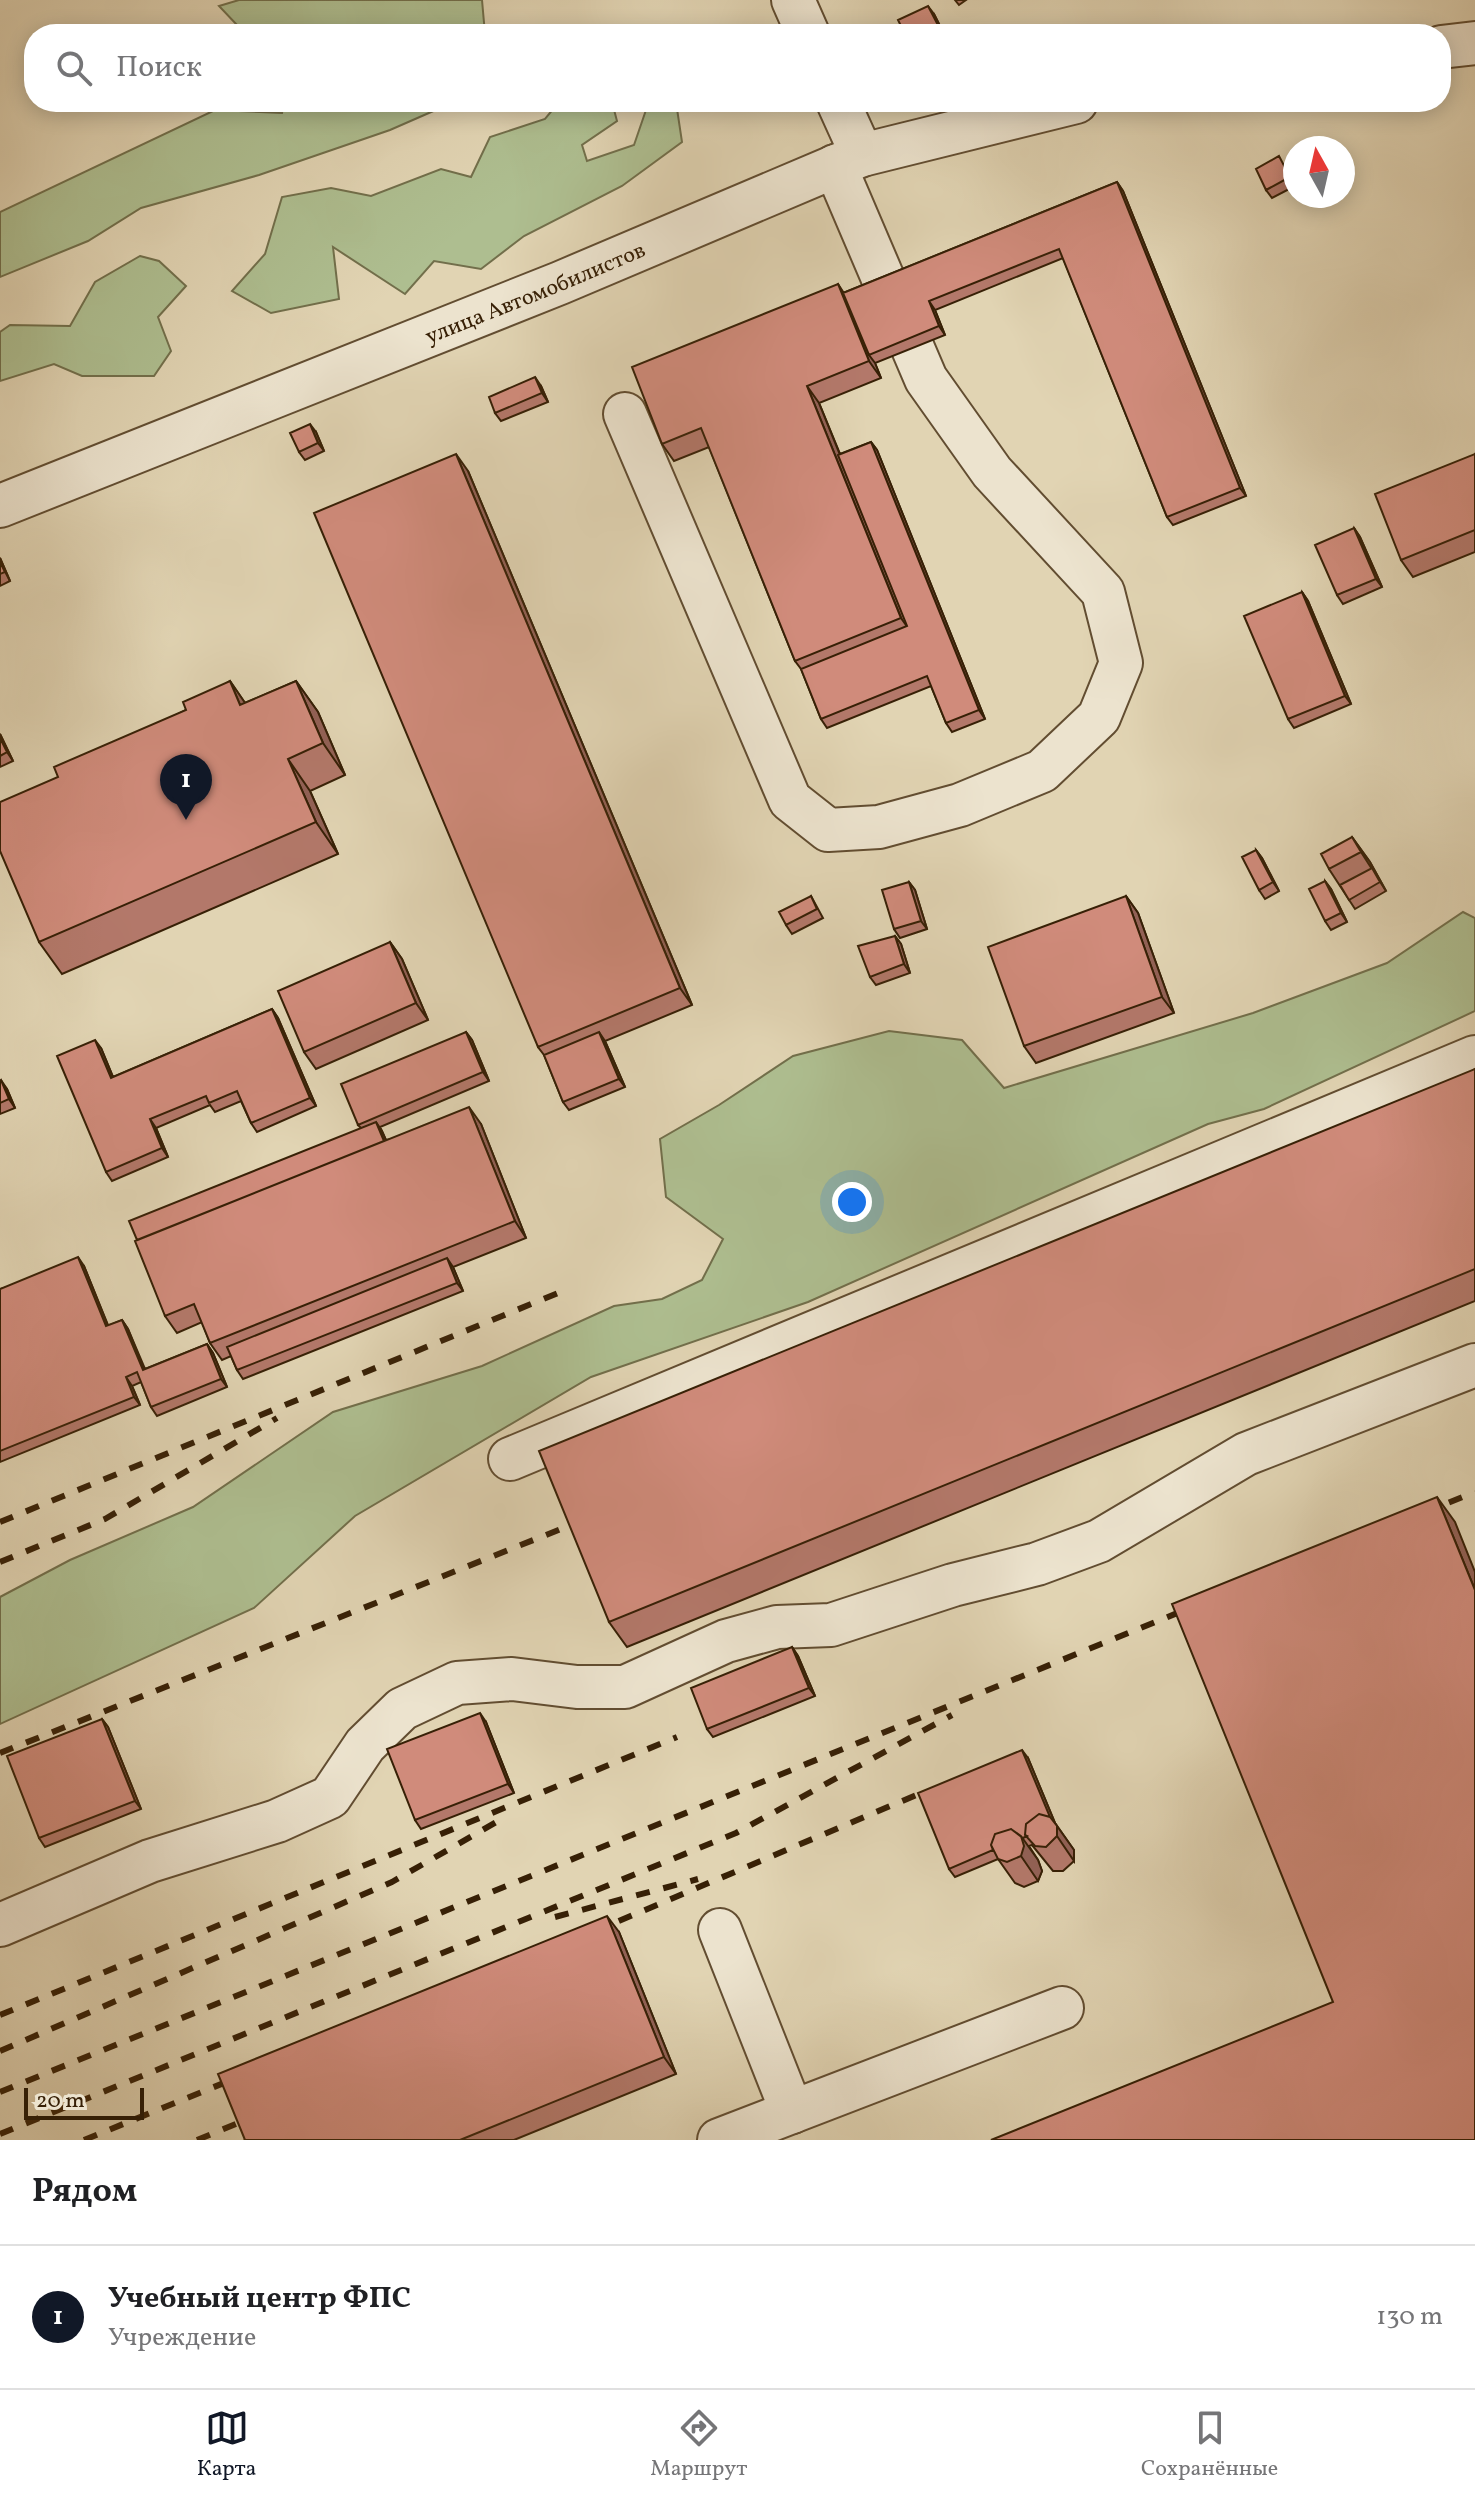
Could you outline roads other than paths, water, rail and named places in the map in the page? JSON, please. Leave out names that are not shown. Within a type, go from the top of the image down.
[{"type":"street","points":[[793,0],[804,24]]},
{"type":"street","points":[[1451,46],[1475,43]]},
{"type":"street","points":[[625,414],[790,800],[828,830],[879,827],[960,805],[1028,777],[1042,771],[1099,717],[1121,663],[1103,592],[992,472],[926,379],[849,161],[840,112]]},
{"type":"street","name":"улица Автомобилистов","points":[[0,506],[560,283],[849,161],[1038,112]]},
{"type":"street","points":[[510,1459],[1475,1057]]},
{"type":"street","points":[[0,1925],[150,1861],[277,1821],[330,1797],[365,1745],[402,1709],[457,1683],[512,1679],[577,1687],[625,1687],[726,1641],[777,1627],[831,1625],[953,1585],[1037,1564],[1099,1541],[1246,1454],[1475,1365]]},
{"type":"street","points":[[720,1930],[792,2112]]},
{"type":"street","points":[[719,2140],[1062,2008]]},
{"type":"railway","points":[[0,1522],[558,1293]]},
{"type":"railway","points":[[0,1562],[105,1519],[277,1418]]},
{"type":"railway","points":[[1423,1513],[1475,1492]]},
{"type":"railway","points":[[0,1753],[576,1523]]},
{"type":"railway","points":[[0,2092],[1197,1605]]},
{"type":"railway","points":[[0,2134],[736,1833],[952,1715]]},
{"type":"railway","points":[[0,2015],[677,1737]]},
{"type":"railway","points":[[593,1932],[921,1793]]},
{"type":"railway","points":[[0,2051],[392,1882],[505,1817]]},
{"type":"railway","points":[[555,1917],[698,1879]]},
{"type":"railway","points":[[84,2140],[241,2076]]},
{"type":"railway","points":[[197,2140],[243,2121]]},
{"type":"place","name":"Учебный центр ФПС","points":[[186,820]]}]
